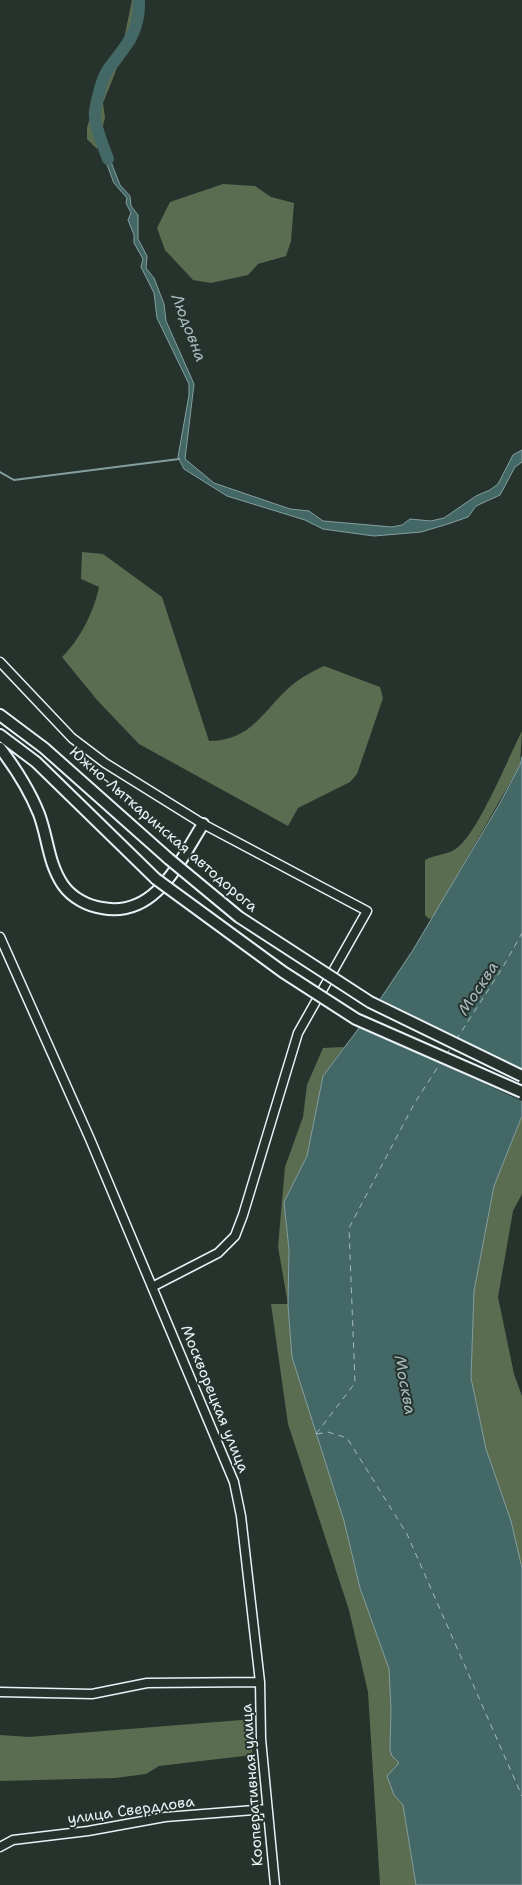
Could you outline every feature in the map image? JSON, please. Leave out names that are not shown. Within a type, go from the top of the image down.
[{"type":"main road","name":"Южно-Лыткаринская автодорога","points":[[0,715],[44,748],[169,859],[239,917],[370,1002],[522,1076]]},
{"type":"main road","points":[[0,735],[36,762],[156,879],[276,967],[356,1019],[522,1092]]},
{"type":"main road","points":[[0,748],[21,776],[40,815],[49,856],[63,885],[75,896],[89,904],[104,909],[120,909],[136,905],[150,898],[167,880],[202,824]]},
{"type":"street","points":[[0,662],[72,738],[105,763],[202,824],[367,911],[298,1033],[243,1215],[234,1236],[218,1253],[152,1287]]},
{"type":"street","name":"Москворецкая улица","points":[[0,937],[90,1139],[234,1482],[242,1516],[260,1682]]},
{"type":"street","points":[[0,1692],[92,1694],[147,1683],[260,1682]]},
{"type":"street","name":"Кооперативная улица","points":[[260,1682],[267,1809],[275,1885]]},
{"type":"street","name":"улица Свердлова","points":[[0,1847],[13,1840],[88,1831],[165,1817],[267,1809]]},
{"type":"green space","points":[[132,0],[142,0],[143,21],[135,43],[117,68],[103,103],[105,118],[101,133],[104,144],[99,142],[97,149],[87,139],[87,128],[103,73],[124,39]]},
{"type":"green space","points":[[223,184],[255,186],[271,197],[294,203],[291,241],[286,256],[258,264],[248,275],[211,283],[193,280],[165,250],[157,228],[170,202]]},
{"type":"green space","points":[[82,552],[103,554],[162,597],[209,741],[224,740],[246,730],[295,683],[324,666],[380,687],[383,698],[357,774],[350,782],[298,808],[288,826],[139,744],[97,700],[62,657],[75,642],[85,625],[94,606],[99,587],[81,579]]},
{"type":"green space","points":[[522,731],[520,765],[433,917],[429,919],[425,915],[425,860],[451,852],[463,843],[482,814]]},
{"type":"green space","points":[[344,1047],[323,1076],[307,1156],[284,1202],[289,1250],[288,1305],[292,1356],[344,1521],[360,1588],[389,1669],[391,1709],[390,1750],[392,1756],[399,1763],[396,1769],[394,1795],[403,1805],[416,1885],[380,1885],[368,1692],[349,1610],[288,1424],[271,1304],[288,1304],[278,1247],[285,1167],[303,1117],[307,1085],[323,1048]]},
{"type":"green space","points":[[522,1117],[522,1194],[513,1211],[498,1297],[514,1374],[522,1396],[522,1568],[511,1521],[486,1449],[471,1378],[474,1291],[494,1186]]},
{"type":"green space","points":[[254,1719],[252,1755],[159,1766],[146,1774],[115,1778],[0,1781],[0,1735],[29,1737]]},
{"type":"water","points":[[99,142],[104,144],[120,185],[130,196],[131,206],[138,215],[138,239],[147,256],[146,268],[154,278],[164,304],[166,321],[194,384],[185,459],[214,483],[290,509],[309,511],[323,521],[392,527],[402,525],[410,519],[431,521],[444,518],[476,496],[498,484],[513,455],[522,450],[522,462],[515,467],[500,495],[476,506],[468,517],[448,524],[421,532],[374,536],[323,529],[305,520],[227,496],[184,469],[178,457],[189,395],[189,384],[157,318],[154,293],[141,267],[143,259],[134,243],[134,235],[128,220],[131,213],[126,203],[127,198],[114,183]]},
{"type":"water","name":"Москва","points":[[522,757],[522,1116],[494,1186],[474,1291],[471,1378],[486,1449],[511,1521],[522,1568],[522,1885],[416,1885],[403,1805],[394,1795],[387,1776],[399,1763],[392,1756],[390,1750],[391,1709],[389,1669],[360,1588],[344,1521],[292,1357],[288,1305],[289,1250],[284,1202],[307,1156],[323,1076],[377,1004],[413,950],[500,803],[520,765]]},
{"type":"pier","points":[[378,998],[522,1070],[522,1101],[358,1025]]},
{"type":"waterway","name":"Людовна","points":[[108,159],[96,122],[96,106],[106,72],[127,44],[135,29],[139,11],[139,0]]},
{"type":"waterway","points":[[0,472],[14,480],[179,459]]},
{"type":"ferry route","points":[[456,1040],[503,967],[522,933]]},
{"type":"ferry route","points":[[446,1055],[451,1047]]},
{"type":"ferry route","points":[[316,1434],[355,1383],[349,1228],[414,1104],[441,1062]]},
{"type":"ferry route","points":[[317,1434],[328,1432],[347,1438],[407,1534],[522,1796]]}]
